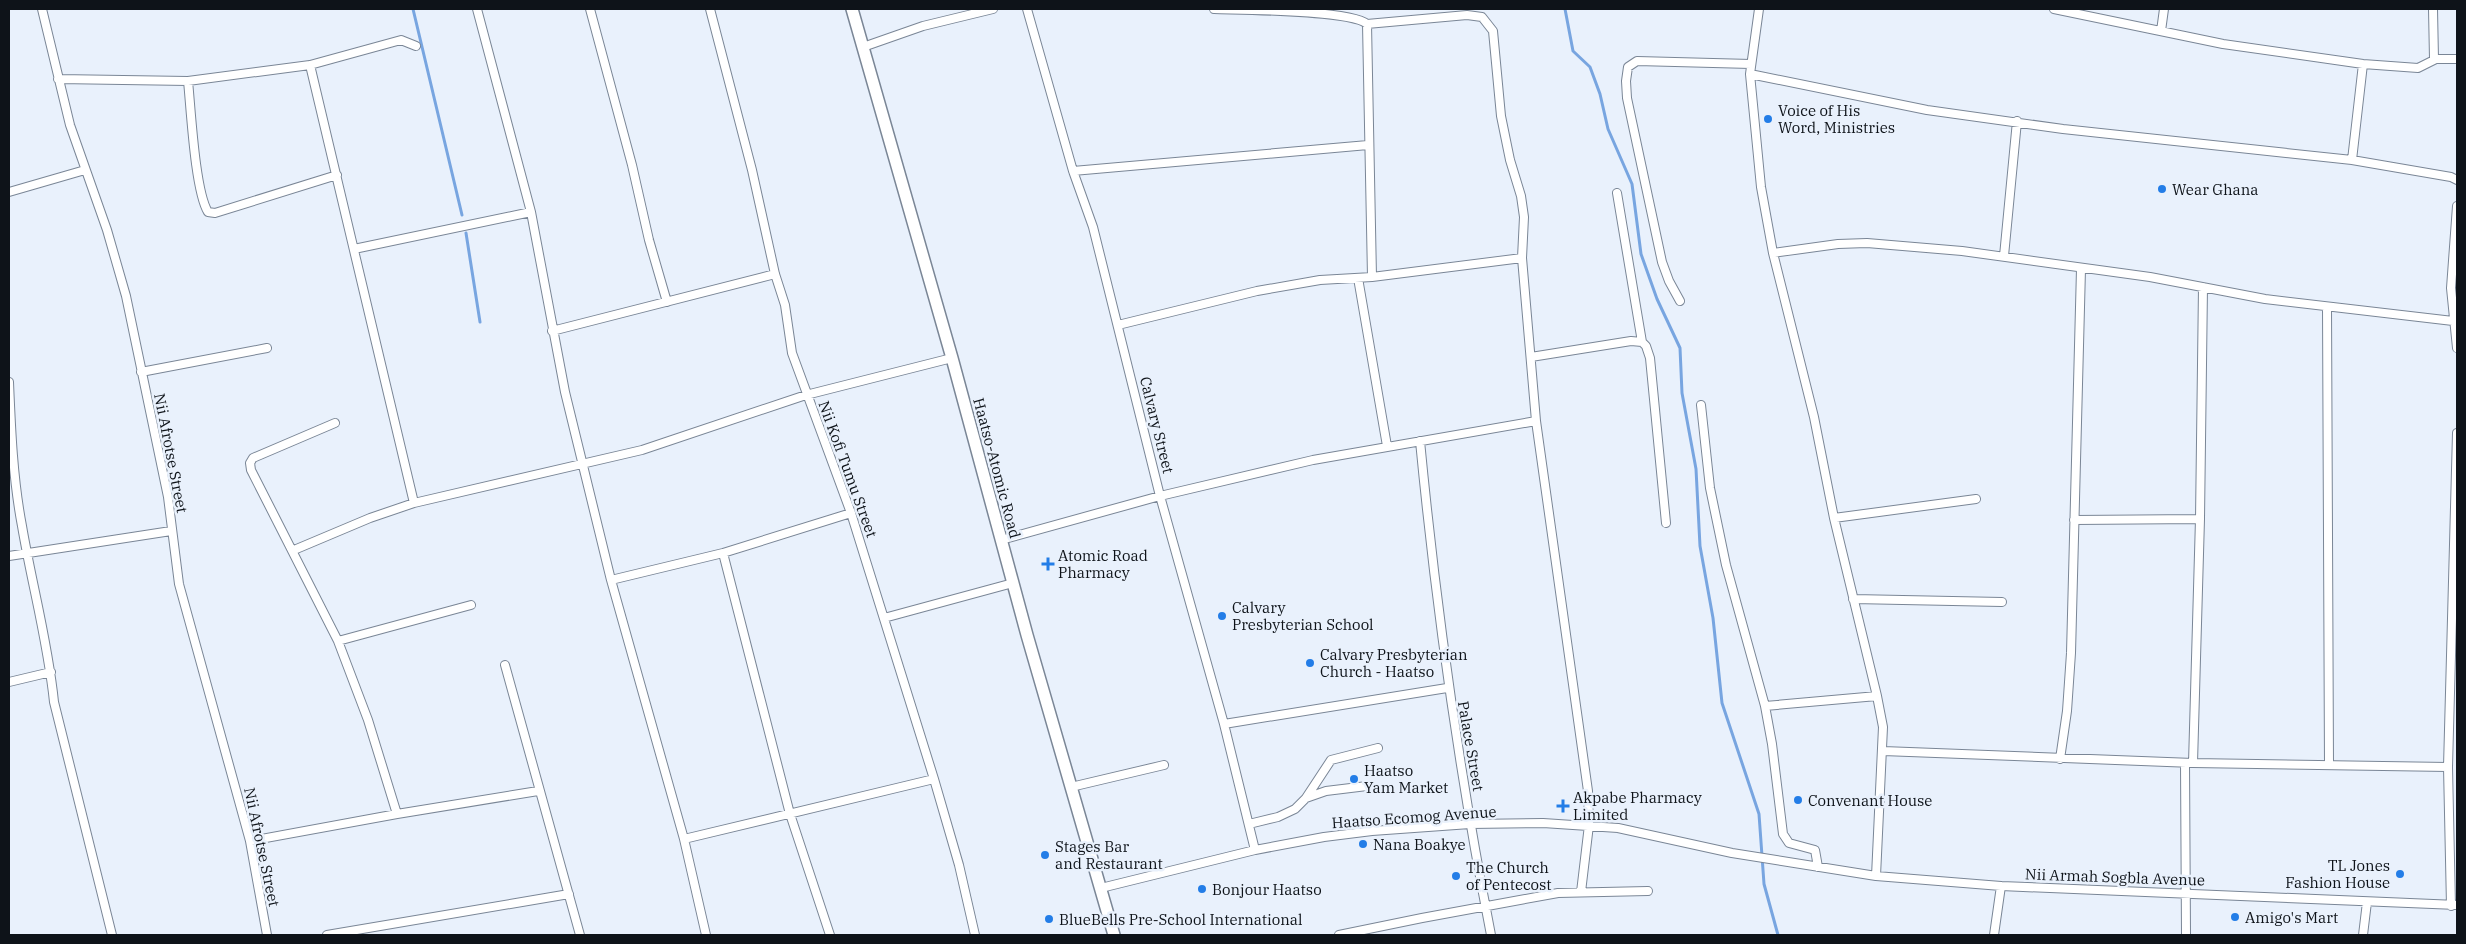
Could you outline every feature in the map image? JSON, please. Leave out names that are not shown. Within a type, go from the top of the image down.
[{"type":"main road","name":"Haatso-Atomic Road","points":[[852,9],[1114,935]]},
{"type":"street","name":"Nii Afrotse Street","points":[[42,9],[58,79],[84,170],[116,257],[168,497],[179,584],[250,841],[267,935]]},
{"type":"street","points":[[477,9],[531,212],[552,331],[611,580],[684,839],[706,935]]},
{"type":"street","points":[[590,9],[632,165],[649,240],[667,302]]},
{"type":"street","name":"Nii Kofi Tumu Street","points":[[710,9],[752,170],[775,274],[785,305],[792,353],[806,396],[836,469],[884,618],[960,865],[974,935]]},
{"type":"street","points":[[863,47],[923,26],[993,9]]},
{"type":"street","name":"Calvary Street","points":[[1027,9],[1073,171],[1093,227],[1160,496],[1224,724],[1256,850]]},
{"type":"street","points":[[1214,9],[1315,12],[1358,18],[1367,24],[1464,12],[1482,17],[1493,31],[1502,116],[1510,160],[1521,196],[1524,217],[1522,258],[1536,421],[1585,763],[1589,825],[1582,892]]},
{"type":"street","points":[[1358,9],[1358,18]]},
{"type":"street","points":[[1759,9],[1751,64],[1750,97],[1760,187],[1773,252],[1814,417],[1834,518],[1877,696],[1882,727],[1883,751],[1876,876]]},
{"type":"street","points":[[2054,9],[2223,44],[2363,64],[2418,68],[2434,60],[2457,59]]},
{"type":"street","points":[[2161,31],[2164,9]]},
{"type":"street","points":[[2432,9],[2434,60]]},
{"type":"street","points":[[1367,24],[1372,276]]},
{"type":"street","points":[[58,79],[188,81],[310,65],[401,40],[416,46]]},
{"type":"street","points":[[1680,301],[1668,281],[1660,253],[1627,98],[1626,81],[1628,67],[1637,61],[1751,64]]},
{"type":"street","points":[[2352,160],[2363,64]]},
{"type":"street","points":[[310,65],[414,503]]},
{"type":"street","points":[[1750,74],[1927,110],[2100,133],[2352,160],[2451,176],[2457,180]]},
{"type":"street","points":[[188,81],[198,173],[204,206],[208,212],[215,213],[337,175]]},
{"type":"street","points":[[2004,256],[2017,121]]},
{"type":"street","points":[[1073,171],[1368,145]]},
{"type":"street","points":[[9,192],[84,170]]},
{"type":"street","points":[[1617,193],[1642,342],[1646,346],[1650,358],[1666,523]]},
{"type":"street","points":[[2457,206],[2451,288],[2457,348]]},
{"type":"street","points":[[354,249],[531,212]]},
{"type":"street","points":[[1773,252],[1838,244],[1867,243],[2004,256],[2081,269],[2150,277],[2265,299],[2453,321]]},
{"type":"street","points":[[1118,325],[1257,291],[1320,280],[1358,278],[1522,258]]},
{"type":"street","points":[[2060,759],[2067,711],[2071,653],[2081,269]]},
{"type":"street","points":[[552,331],[775,274]]},
{"type":"street","points":[[1358,278],[1388,446]]},
{"type":"street","points":[[2186,935],[2189,763],[2200,519],[2203,287]]},
{"type":"street","points":[[2328,307],[2329,764]]},
{"type":"street","points":[[1531,357],[1631,341],[1642,342]]},
{"type":"street","points":[[140,372],[267,348]]},
{"type":"street","points":[[294,550],[370,518],[414,503],[642,450],[806,396],[952,358]]},
{"type":"street","points":[[9,382],[10,427],[16,487],[26,554],[39,604],[60,736],[112,935]]},
{"type":"street","points":[[1701,405],[1712,498],[1726,565],[1764,706],[1772,744],[1783,834],[1789,843],[1815,850],[1818,867]]},
{"type":"street","points":[[1001,540],[1160,496],[1313,460],[1536,421]]},
{"type":"street","points":[[335,423],[253,458],[250,462],[251,470],[294,550],[338,641],[368,720],[397,814]]},
{"type":"street","points":[[2454,905],[2448,768],[2457,433]]},
{"type":"street","name":"Palace Street","points":[[1420,441],[1447,688],[1460,753],[1470,824],[1490,935]]},
{"type":"street","points":[[1834,518],[1976,499]]},
{"type":"street","points":[[611,580],[724,553],[851,513]]},
{"type":"street","points":[[2074,520],[2200,519]]},
{"type":"street","points":[[9,556],[171,531]]},
{"type":"street","points":[[724,553],[790,814],[830,935]]},
{"type":"street","points":[[884,618],[1013,583]]},
{"type":"street","points":[[1853,599],[2002,602]]},
{"type":"street","points":[[338,641],[471,605]]},
{"type":"street","points":[[505,665],[538,792],[580,935]]},
{"type":"street","points":[[9,682],[51,672]]},
{"type":"street","points":[[1224,724],[1447,688]]},
{"type":"street","points":[[1764,706],[1877,696]]},
{"type":"street","points":[[1249,824],[1278,817],[1295,808],[1306,798],[1331,760],[1378,748]]},
{"type":"street","points":[[1883,751],[2189,763],[2329,764],[2448,768]]},
{"type":"street","points":[[1071,787],[1164,765]]},
{"type":"street","points":[[684,839],[934,779]]},
{"type":"street","points":[[1306,798],[1326,791],[1367,786]]},
{"type":"street","points":[[250,841],[397,814],[538,792]]},
{"type":"street","name":"Haatso Ecomog Avenue","points":[[1101,888],[1256,850],[1372,831],[1470,824],[1543,823],[1618,828],[1773,860]]},
{"type":"street","name":"Nii Armah Sogbla Avenue","points":[[1773,860],[1876,876],[2001,886],[2454,905]]},
{"type":"street","points":[[1994,935],[2001,886]]},
{"type":"street","points":[[1339,935],[1377,926],[1558,893],[1648,891]]},
{"type":"street","points":[[328,935],[569,894]]},
{"type":"street","points":[[2363,935],[2367,902]]},
{"type":"waterway","points":[[413,9],[462,215]]},
{"type":"waterway","points":[[1565,9],[1573,51],[1590,67],[1600,94],[1608,129],[1632,184],[1641,254],[1657,299],[1680,348],[1682,393],[1696,469],[1700,546],[1713,618],[1722,703],[1759,814],[1764,884],[1778,935]]},
{"type":"waterway","points":[[466,233],[480,322]]},
{"type":"place","name":"Voice of His Word, Ministries","points":[[1768,119]]},
{"type":"place","name":"Wear Ghana","points":[[2162,189]]},
{"type":"place","name":"Atomic Road Pharmacy","points":[[1048,564]]},
{"type":"place","name":"Calvary Presbyterian School","points":[[1222,616]]},
{"type":"place","name":"Calvary Presbyterian Church - Haatso","points":[[1310,663]]},
{"type":"place","name":"Haatso Yam Market","points":[[1354,779]]},
{"type":"place","name":"Convenant House","points":[[1798,800]]},
{"type":"place","name":"Akpabe Pharmacy Limited","points":[[1563,806]]},
{"type":"place","name":"Nana Boakye","points":[[1363,844]]},
{"type":"place","name":"Stages Bar and Restaurant","points":[[1045,855]]},
{"type":"place","name":"TL Jones Fashion House","points":[[2400,874]]},
{"type":"place","name":"The Church of Pentecost","points":[[1456,876]]},
{"type":"place","name":"Bonjour Haatso","points":[[1202,889]]},
{"type":"place","name":"Amigo's Mart","points":[[2235,917]]},
{"type":"place","name":"BlueBells Pre-School International","points":[[1049,919]]}]
